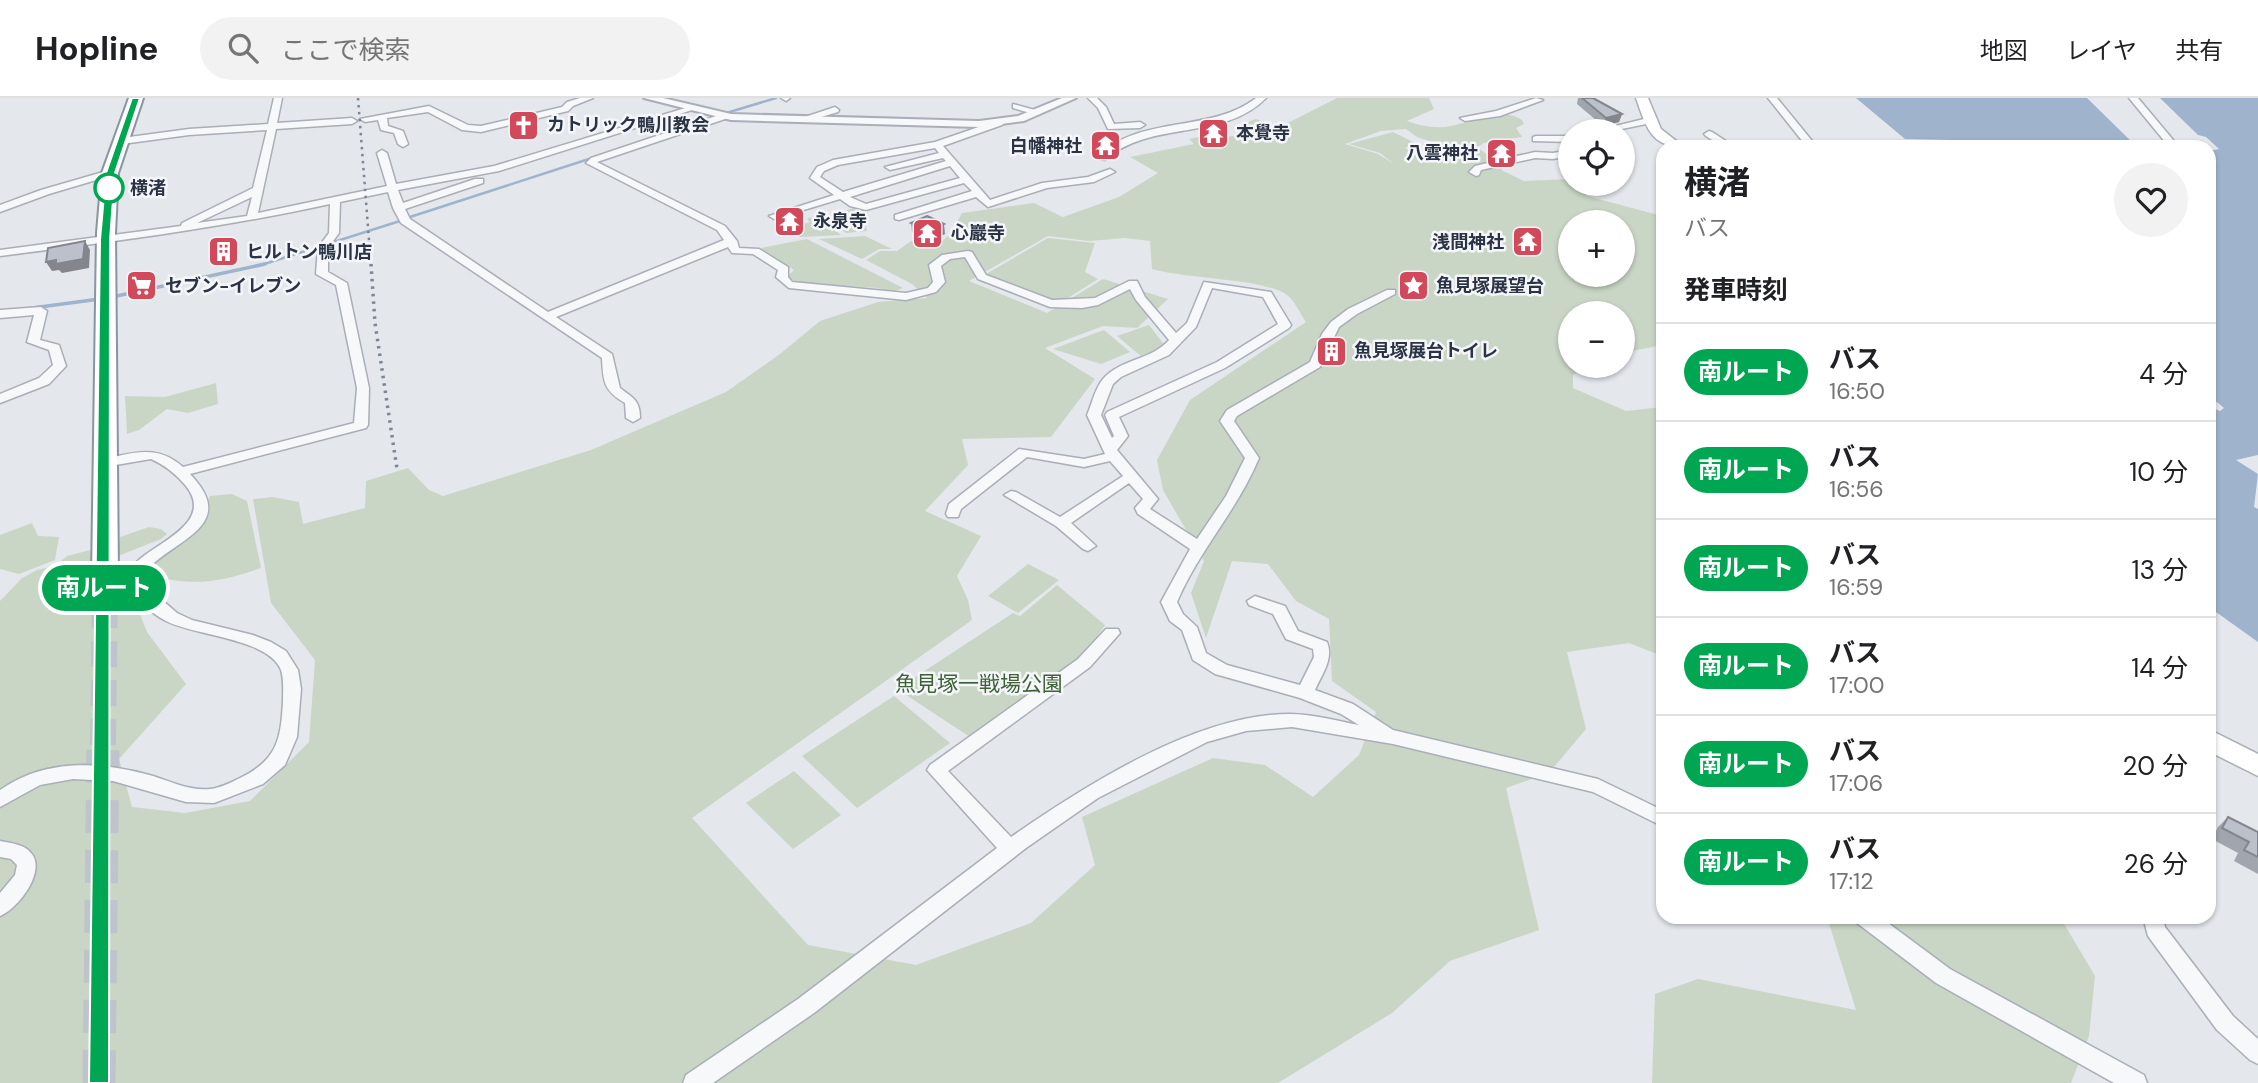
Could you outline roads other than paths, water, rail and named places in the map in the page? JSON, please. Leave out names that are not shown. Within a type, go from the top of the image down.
[{"type":"highway","points":[[104,577],[105,240],[110,173],[136,98]]},
{"type":"main road","points":[[1642,98],[1648,121],[1656,134],[1666,140]]},
{"type":"main road","points":[[2216,743],[2258,765]]},
{"type":"street","points":[[252,218],[278,98]]},
{"type":"street","points":[[365,120],[418,106],[438,115],[455,118],[465,128],[481,129],[565,109],[570,104],[589,98]]},
{"type":"street","points":[[649,98],[685,104],[720,115],[999,123]]},
{"type":"street","points":[[774,216],[843,196],[944,152],[999,123],[1071,98]]},
{"type":"street","points":[[1092,98],[1102,107],[1111,127],[1140,125]]},
{"type":"street","points":[[1102,158],[1122,144],[1225,119],[1249,110],[1262,98]]},
{"type":"street","points":[[1772,98],[1806,140]]},
{"type":"street","points":[[2133,98],[2168,140]]},
{"type":"street","points":[[1465,118],[1497,114],[1539,100]]},
{"type":"street","points":[[0,253],[252,218],[480,172],[589,141],[685,104]]},
{"type":"street","points":[[1016,106],[1037,112]]},
{"type":"street","points":[[804,119],[835,110]]},
{"type":"street","points":[[720,115],[591,162],[721,228],[736,251],[755,251],[784,269],[782,277],[789,285],[864,290],[906,297],[920,295],[932,290],[939,282],[935,265],[940,260],[968,254],[982,276],[1050,303],[1082,304],[1098,301],[1133,283],[1140,298],[1175,340]]},
{"type":"street","points":[[382,117],[384,128],[398,131],[403,144]]},
{"type":"street","points":[[122,142],[189,132],[352,121]]},
{"type":"street","points":[[1635,124],[1648,121]]},
{"type":"street","points":[[928,133],[988,204],[1053,183],[1090,180],[1110,172]]},
{"type":"street","points":[[1709,134],[1719,140]]},
{"type":"street","points":[[1536,139],[1558,139]]},
{"type":"street","points":[[944,152],[824,166],[814,178],[854,204],[866,207],[966,179]]},
{"type":"street","points":[[890,167],[944,152]]},
{"type":"street","points":[[382,153],[402,215],[545,317],[608,357],[609,375],[614,390],[632,398],[634,402],[633,418]]},
{"type":"street","points":[[1476,173],[1474,172],[1478,168],[1535,155],[1558,155]]},
{"type":"street","points":[[402,215],[480,180],[483,177],[480,172]]},
{"type":"street","points":[[0,209],[45,192],[110,173]]},
{"type":"street","points":[[178,230],[226,203],[257,190]]},
{"type":"street","points":[[899,217],[977,194]]},
{"type":"street","points":[[182,472],[361,425],[363,388],[341,283],[322,274],[324,245],[334,233],[335,200]]},
{"type":"street","points":[[545,317],[732,242]]},
{"type":"street","points":[[953,514],[954,507],[1024,452],[1084,463],[1111,453],[1121,436],[1112,415],[1221,365],[1285,324],[1267,293],[1208,284],[1192,324],[1165,352],[1117,374],[1107,382],[1094,415],[1111,453],[1151,499],[1142,508],[1143,511],[1200,548]]},
{"type":"street","points":[[1391,292],[1330,327],[1316,364],[1232,413],[1227,421],[1252,458],[1245,478],[1177,581],[1169,602],[1176,617],[1189,627],[1199,656],[1221,670],[1305,693],[1347,709],[1393,737]]},
{"type":"street","points":[[0,314],[41,311],[33,342],[55,348],[60,366],[44,382],[0,399]]},
{"type":"street","points":[[0,800],[45,777],[90,772],[124,776],[181,793],[212,796],[259,778],[280,759],[286,746],[293,677],[289,664],[281,655],[261,643],[216,633],[170,617],[132,581],[138,569],[183,538],[195,521],[200,498],[182,472],[153,455],[104,463]]},
{"type":"street","points":[[1061,523],[1122,481],[1132,478]]},
{"type":"street","points":[[1011,495],[1061,523],[1088,546]]},
{"type":"street","points":[[1255,601],[1279,610],[1292,635],[1321,646],[1322,657],[1305,693]]},
{"type":"street","points":[[1010,849],[936,770],[1084,663],[1112,633]]},
{"type":"street","points":[[694,1083],[806,1006],[1010,849],[1091,793],[1201,737],[1246,724],[1292,720],[1393,737],[1598,786],[1656,816]]},
{"type":"street","points":[[0,849],[18,853],[25,860],[27,871],[22,882],[0,907]]},
{"type":"street","points":[[1873,924],[1943,976],[2136,1083]]},
{"type":"street","points":[[2154,924],[2155,930],[2225,1023],[2258,1053]]},
{"type":"water","points":[[1856,98],[2087,98],[2130,140],[1905,140],[1954,139],[1905,139]]},
{"type":"water","points":[[2160,98],[2258,98],[2258,455],[2236,460],[2258,474],[2254,507],[2258,509],[2258,642],[2216,612],[2216,410],[2220,411],[2224,408],[2216,402],[2216,150],[2219,149],[2216,140],[2198,135]]},
{"type":"waterway","points":[[723,114],[776,98]]},
{"type":"waterway","points":[[410,217],[595,157]]},
{"type":"waterway","points":[[263,264],[400,221]]},
{"type":"waterway","points":[[112,297],[263,264]]},
{"type":"waterway","points":[[258,266],[263,264]]},
{"type":"waterway","points":[[32,308],[100,299]]},
{"type":"tunnel","points":[[103,745],[105,577]]},
{"type":"tunnel","points":[[99,1083],[103,743]]},
{"type":"railway","points":[[358,98],[371,266]]},
{"type":"railway","points":[[371,264],[375,323],[397,469]]},
{"type":"place","name":"カトリック鴨川教会","points":[[524,125]]},
{"type":"place","name":"本覺寺","points":[[1213,133]]},
{"type":"place","name":"白幡神社","points":[[1105,146]]},
{"type":"place","name":"八雲神社","points":[[1501,153]]},
{"type":"place","name":"横渚","points":[[109,188]]},
{"type":"place","name":"永泉寺","points":[[790,221]]},
{"type":"place","name":"心巖寺","points":[[928,233]]},
{"type":"place","name":"浅間神社","points":[[1527,242]]},
{"type":"place","name":"ヒルトン鴨川店","points":[[223,252]]},
{"type":"place","name":"セブン-イレブン","points":[[142,286]]},
{"type":"place","name":"魚見塚展望台","points":[[1413,286]]},
{"type":"place","name":"魚見塚展台トイレ","points":[[1331,351]]},
{"type":"park label","name":"魚見塚一戦場公園","points":[[979,684]]}]
